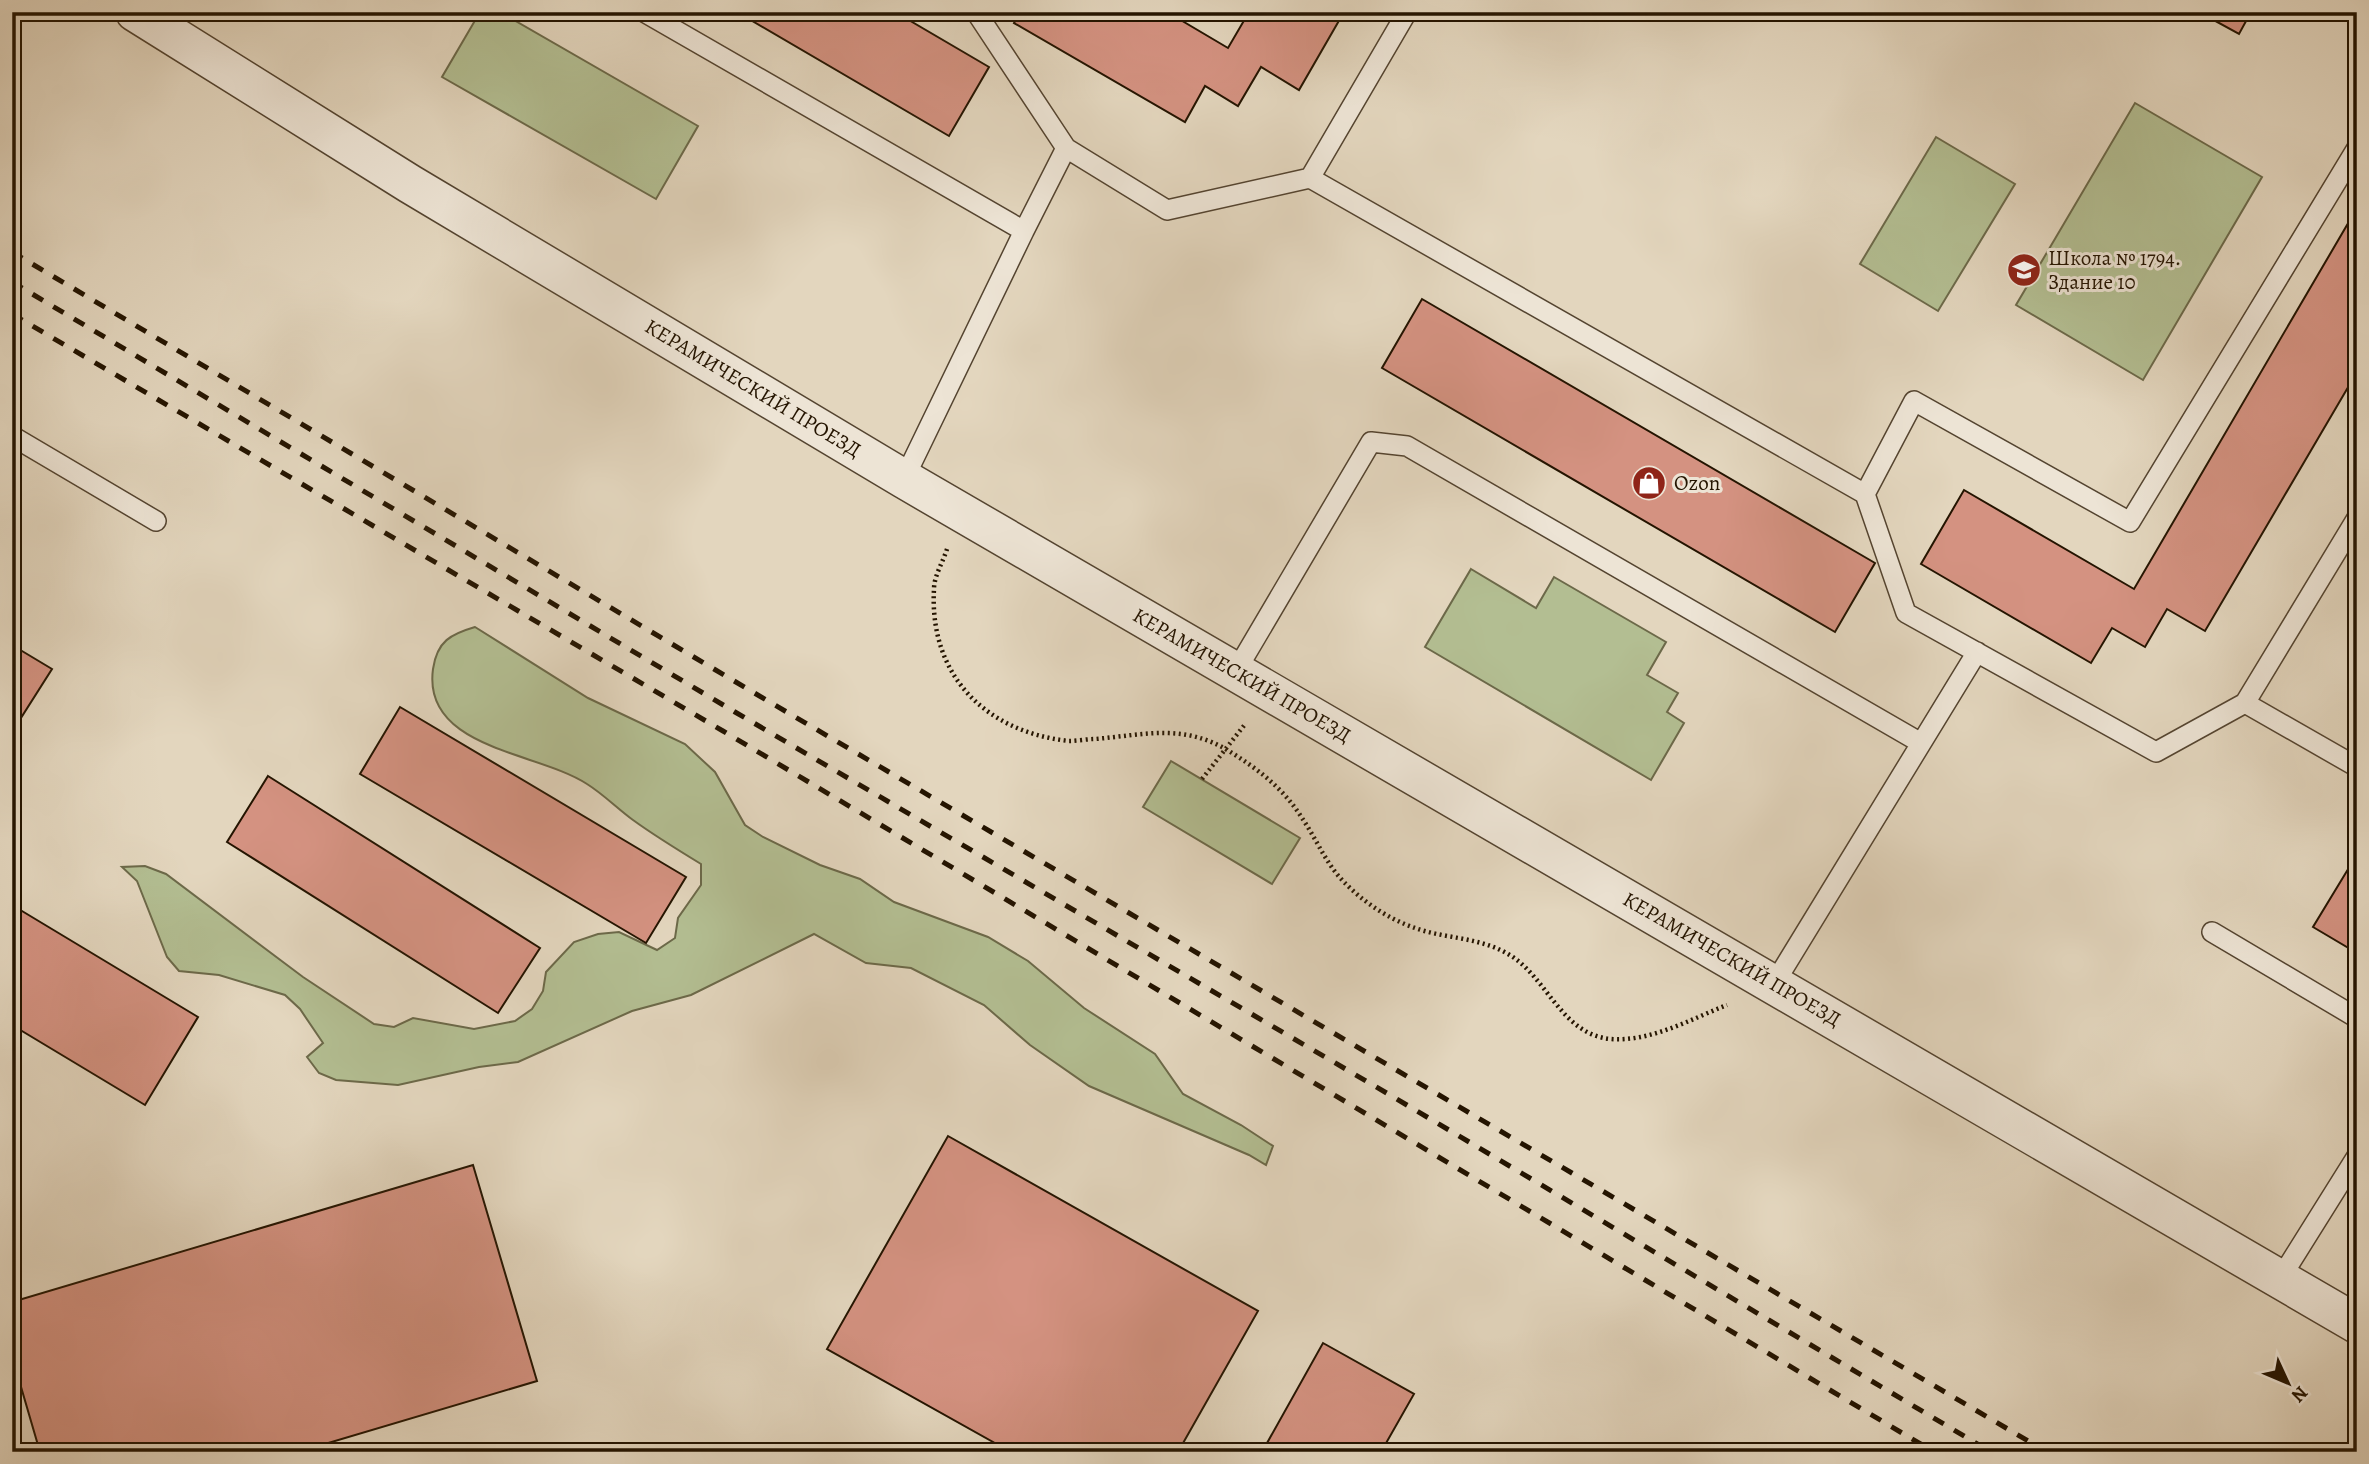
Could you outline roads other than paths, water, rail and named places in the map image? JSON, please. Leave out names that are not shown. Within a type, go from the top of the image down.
[{"type":"street","name":"КЕРАМИЧЕСКИЙ ПРОЕЗД","points":[[135,12],[410,184],[904,479],[2357,1324]]},
{"type":"lane","points":[[644,12],[1024,231]]},
{"type":"lane","points":[[976,12],[1066,148],[1167,210],[1310,178],[1866,494],[1906,613],[2156,752],[2245,703],[2357,518]]},
{"type":"lane","points":[[1310,178],[1407,12]]},
{"type":"lane","points":[[904,479],[1066,148]]},
{"type":"lane","points":[[1866,494],[1914,401],[2130,522],[2357,148]]},
{"type":"lane","points":[[12,436],[156,521]]},
{"type":"lane","points":[[1236,671],[1371,442],[1406,446],[1921,743]]},
{"type":"lane","points":[[1774,984],[1977,652]]},
{"type":"lane","points":[[2245,703],[2357,767]]},
{"type":"lane","points":[[2212,932],[2357,1018]]},
{"type":"lane","points":[[2280,1279],[2357,1156]]},
{"type":"railway","points":[[12,252],[751,691],[2047,1452]]},
{"type":"railway","points":[[12,282],[735,712],[1390,1095],[1991,1452]]},
{"type":"railway","points":[[12,314],[723,731],[1934,1452]]},
{"type":"place","name":"Школа № 1794. Здание 10","points":[[2024,270]]},
{"type":"place","name":"Ozon","points":[[1649,483]]}]
